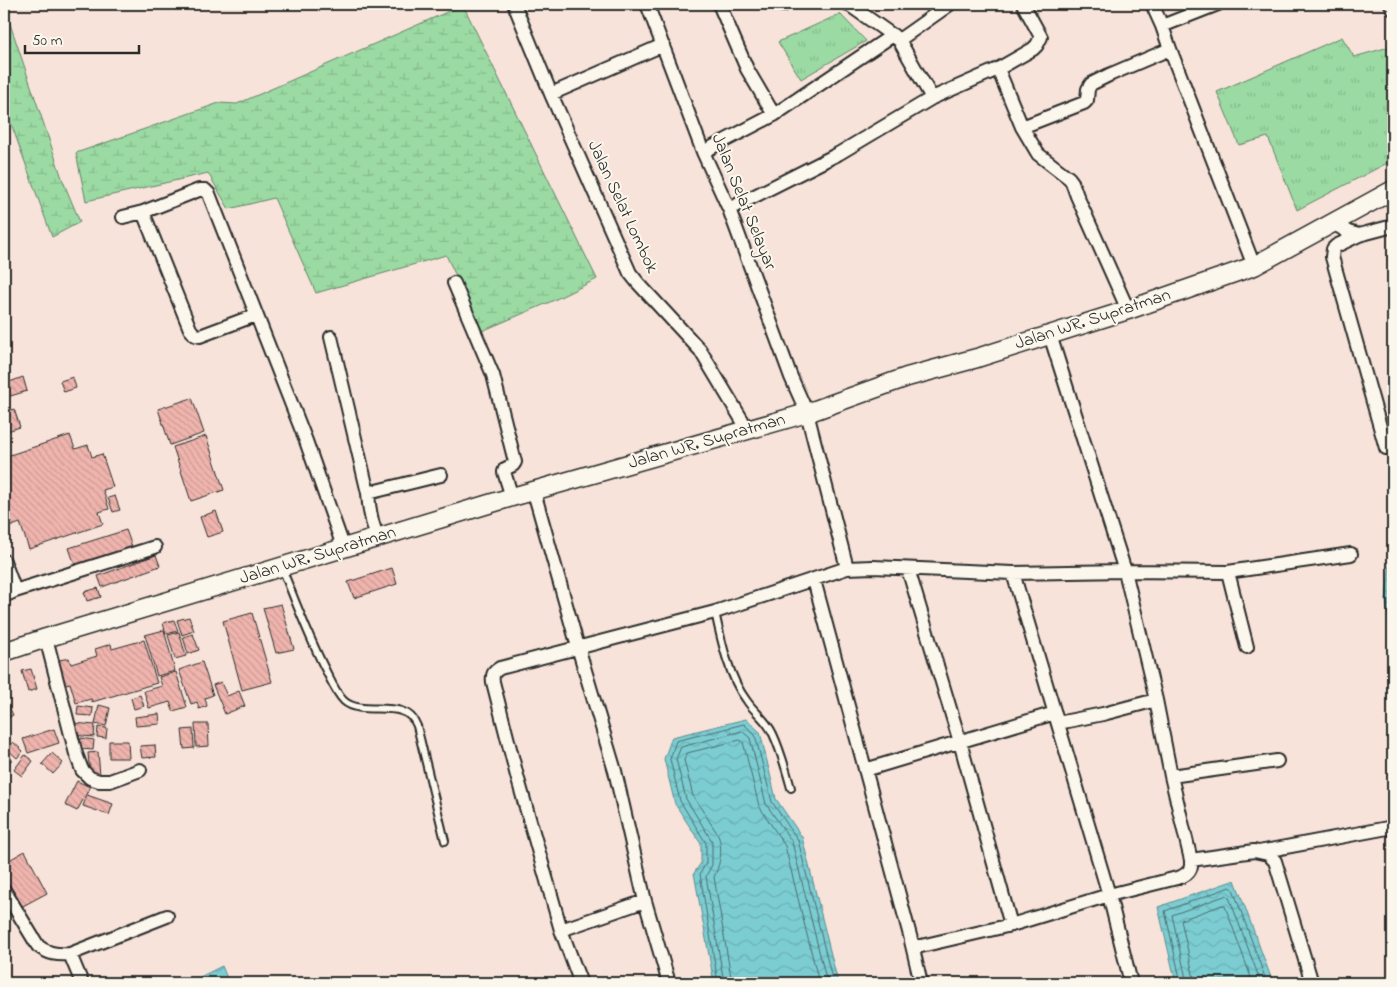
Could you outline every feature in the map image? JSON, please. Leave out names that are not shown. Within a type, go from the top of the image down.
[{"type":"street","name":"Jalan Selat Lombok","points":[[514,4],[551,94],[630,273],[700,350],[748,430]]},
{"type":"street","name":"Jalan Selat Selayar","points":[[646,4],[703,152],[729,209],[791,377],[804,407],[847,568]]},
{"type":"street","points":[[719,4],[747,69],[774,115]]},
{"type":"street","points":[[848,4],[896,38],[932,98]]},
{"type":"street","points":[[703,152],[774,115],[950,4]]},
{"type":"street","points":[[729,209],[838,154],[932,98],[998,69],[1033,49],[1041,37],[1023,4]]},
{"type":"street","points":[[1152,4],[1254,266]]},
{"type":"street","points":[[1162,26],[1218,4]]},
{"type":"street","points":[[1391,4],[1393,9]]},
{"type":"street","points":[[551,94],[663,45]]},
{"type":"street","points":[[1022,127],[1084,103],[1087,100],[1088,89],[1091,84],[1170,49]]},
{"type":"street","points":[[998,69],[1022,127],[1039,156],[1061,170],[1072,182],[1128,310]]},
{"type":"street","points":[[123,217],[143,212],[200,190],[207,192],[211,197],[306,441],[339,537]]},
{"type":"street","name":"Jalan WR. Supratman","points":[[4,652],[281,567],[339,537],[375,533],[508,484],[534,492],[748,430],[804,407],[977,358],[1128,310],[1254,266],[1393,190]]},
{"type":"street","points":[[143,212],[193,334],[200,336],[256,315]]},
{"type":"street","points":[[1333,223],[1348,232],[1359,235]]},
{"type":"street","points":[[1386,448],[1332,256],[1334,249],[1339,244],[1359,235],[1393,226]]},
{"type":"street","points":[[454,283],[493,375],[515,458],[514,464],[505,469],[508,484]]},
{"type":"street","points":[[911,942],[916,946],[921,946],[1010,924],[1109,895],[1184,876],[1190,869],[1191,860],[1156,700],[1125,571],[1050,335]]},
{"type":"street","points":[[331,337],[368,493],[369,511],[375,533]]},
{"type":"street","points":[[368,493],[442,475]]},
{"type":"street","points":[[534,492],[615,771],[645,901],[669,983]]},
{"type":"street","points":[[4,561],[9,594],[155,547]]},
{"type":"street","points":[[580,980],[561,930],[492,678],[495,671],[500,668],[715,612],[847,568],[873,567],[1013,573],[1228,572],[1350,554]]},
{"type":"street","points":[[908,569],[960,742],[1010,924]]},
{"type":"street","points":[[1228,572],[1247,647]]},
{"type":"street","points":[[1013,573],[1109,895],[1131,983]]},
{"type":"street","points":[[814,580],[921,983]]},
{"type":"street","points":[[46,638],[76,754],[85,774],[90,778],[105,782],[140,770]]},
{"type":"street","points":[[864,770],[960,742],[1057,718],[1103,714],[1156,700]]},
{"type":"street","points":[[1172,776],[1277,761]]},
{"type":"street","points":[[1191,860],[1259,852],[1393,827]]},
{"type":"street","points":[[1259,852],[1268,854],[1275,861],[1312,983]]},
{"type":"street","points":[[4,890],[38,946],[57,955],[70,954],[167,916]]},
{"type":"street","points":[[561,930],[645,901]]},
{"type":"street","points":[[70,954],[82,983]]},
{"type":"lane","points":[[281,567],[314,648],[333,686],[342,698],[350,704],[360,707],[399,710],[407,713],[413,719],[445,841]]},
{"type":"lane","points":[[715,612],[722,646],[734,677],[746,701],[773,732],[791,788]]},
{"type":"green space","points":[[463,5],[597,279],[550,302],[482,331],[446,255],[316,293],[274,198],[229,209],[208,173],[86,201],[76,153],[219,103],[237,104]]},
{"type":"green space","points":[[4,6],[63,181],[80,222],[52,237],[4,104]]},
{"type":"green space","points":[[840,14],[866,41],[801,79],[778,42]]},
{"type":"green space","points":[[1342,37],[1354,57],[1389,47],[1393,51],[1393,160],[1297,210],[1268,137],[1239,145],[1217,92]]},
{"type":"water","points":[[1393,544],[1393,647],[1386,601],[1391,546]]},
{"type":"water","points":[[746,719],[760,732],[776,799],[802,837],[838,983],[714,983],[694,873],[701,863],[701,844],[675,804],[664,759],[672,737]]},
{"type":"water","points":[[1235,880],[1273,983],[1176,983],[1158,907]]},
{"type":"water","points":[[222,966],[229,983],[190,982]]},
{"type":"building","points":[[23,377],[27,391],[4,398],[4,384]]},
{"type":"building","points":[[73,377],[76,388],[64,392],[60,381]]},
{"type":"building","points":[[192,398],[204,433],[170,445],[158,409]]},
{"type":"building","points":[[14,409],[20,427],[4,432],[4,412]]},
{"type":"building","points":[[70,435],[75,449],[88,445],[92,457],[102,454],[113,487],[103,490],[109,509],[99,512],[103,524],[29,549],[20,523],[4,529],[4,489],[6,488],[4,457]]},
{"type":"building","points":[[206,436],[224,490],[191,501],[173,447]]},
{"type":"building","points":[[115,496],[120,510],[113,512],[108,498]]},
{"type":"building","points":[[216,511],[223,532],[207,537],[200,517]]},
{"type":"building","points":[[126,530],[133,549],[76,568],[69,548]]},
{"type":"building","points":[[156,555],[160,566],[102,587],[98,576]]},
{"type":"building","points":[[392,568],[397,584],[354,598],[348,582]]},
{"type":"building","points":[[98,588],[101,597],[87,601],[84,592]]},
{"type":"building","points":[[281,604],[294,649],[276,653],[263,608]]},
{"type":"building","points":[[252,613],[272,682],[242,690],[223,621]]},
{"type":"building","points":[[189,617],[194,631],[182,635],[177,620]]},
{"type":"building","points":[[174,620],[178,631],[166,634],[163,623]]},
{"type":"building","points":[[164,630],[175,671],[157,676],[145,635]]},
{"type":"building","points":[[179,632],[186,656],[175,659],[168,635]]},
{"type":"building","points":[[193,634],[199,650],[188,654],[183,637]]},
{"type":"building","points":[[144,640],[157,683],[92,702],[91,699],[76,703],[70,683],[62,685],[55,661],[69,658],[71,664],[97,656],[95,649],[111,644],[112,649]]},
{"type":"building","points":[[202,662],[213,695],[205,698],[207,706],[199,709],[197,702],[191,704],[179,670]]},
{"type":"building","points":[[31,669],[37,689],[28,692],[22,671]]},
{"type":"building","points":[[176,672],[187,707],[173,711],[170,702],[149,708],[144,691],[162,686],[159,677]]},
{"type":"building","points":[[221,682],[227,696],[239,691],[245,706],[225,714],[213,685]]},
{"type":"building","points":[[6,692],[8,697],[5,699],[13,715],[4,720],[4,693]]},
{"type":"building","points":[[140,695],[144,706],[134,709],[131,698]]},
{"type":"building","points":[[99,705],[110,708],[106,726],[95,724]]},
{"type":"building","points":[[78,706],[93,708],[92,716],[77,715]]},
{"type":"building","points":[[159,714],[160,724],[136,726],[135,717]]},
{"type":"building","points":[[74,723],[95,725],[94,737],[72,735]]},
{"type":"building","points":[[195,724],[208,724],[209,746],[196,747]]},
{"type":"building","points":[[98,727],[107,728],[106,738],[97,737]]},
{"type":"building","points":[[54,729],[59,743],[28,753],[23,739]]},
{"type":"building","points":[[193,729],[194,748],[184,749],[182,730]]},
{"type":"building","points":[[81,738],[94,740],[93,750],[80,749]]},
{"type":"building","points":[[109,741],[128,741],[129,758],[109,758]]},
{"type":"building","points":[[13,742],[23,751],[17,758],[7,749]]},
{"type":"building","points":[[155,745],[156,757],[142,758],[140,746]]},
{"type":"building","points":[[98,752],[100,775],[90,775],[88,753]]},
{"type":"building","points":[[4,753],[12,759],[5,768],[4,766]]},
{"type":"building","points":[[52,753],[63,763],[53,774],[42,764]]},
{"type":"building","points":[[25,755],[33,761],[22,776],[14,770]]},
{"type":"building","points":[[77,781],[90,787],[77,811],[65,805]]},
{"type":"building","points":[[87,795],[113,804],[109,815],[83,806]]},
{"type":"building","points":[[25,851],[47,893],[21,907],[4,875],[4,863]]}]
